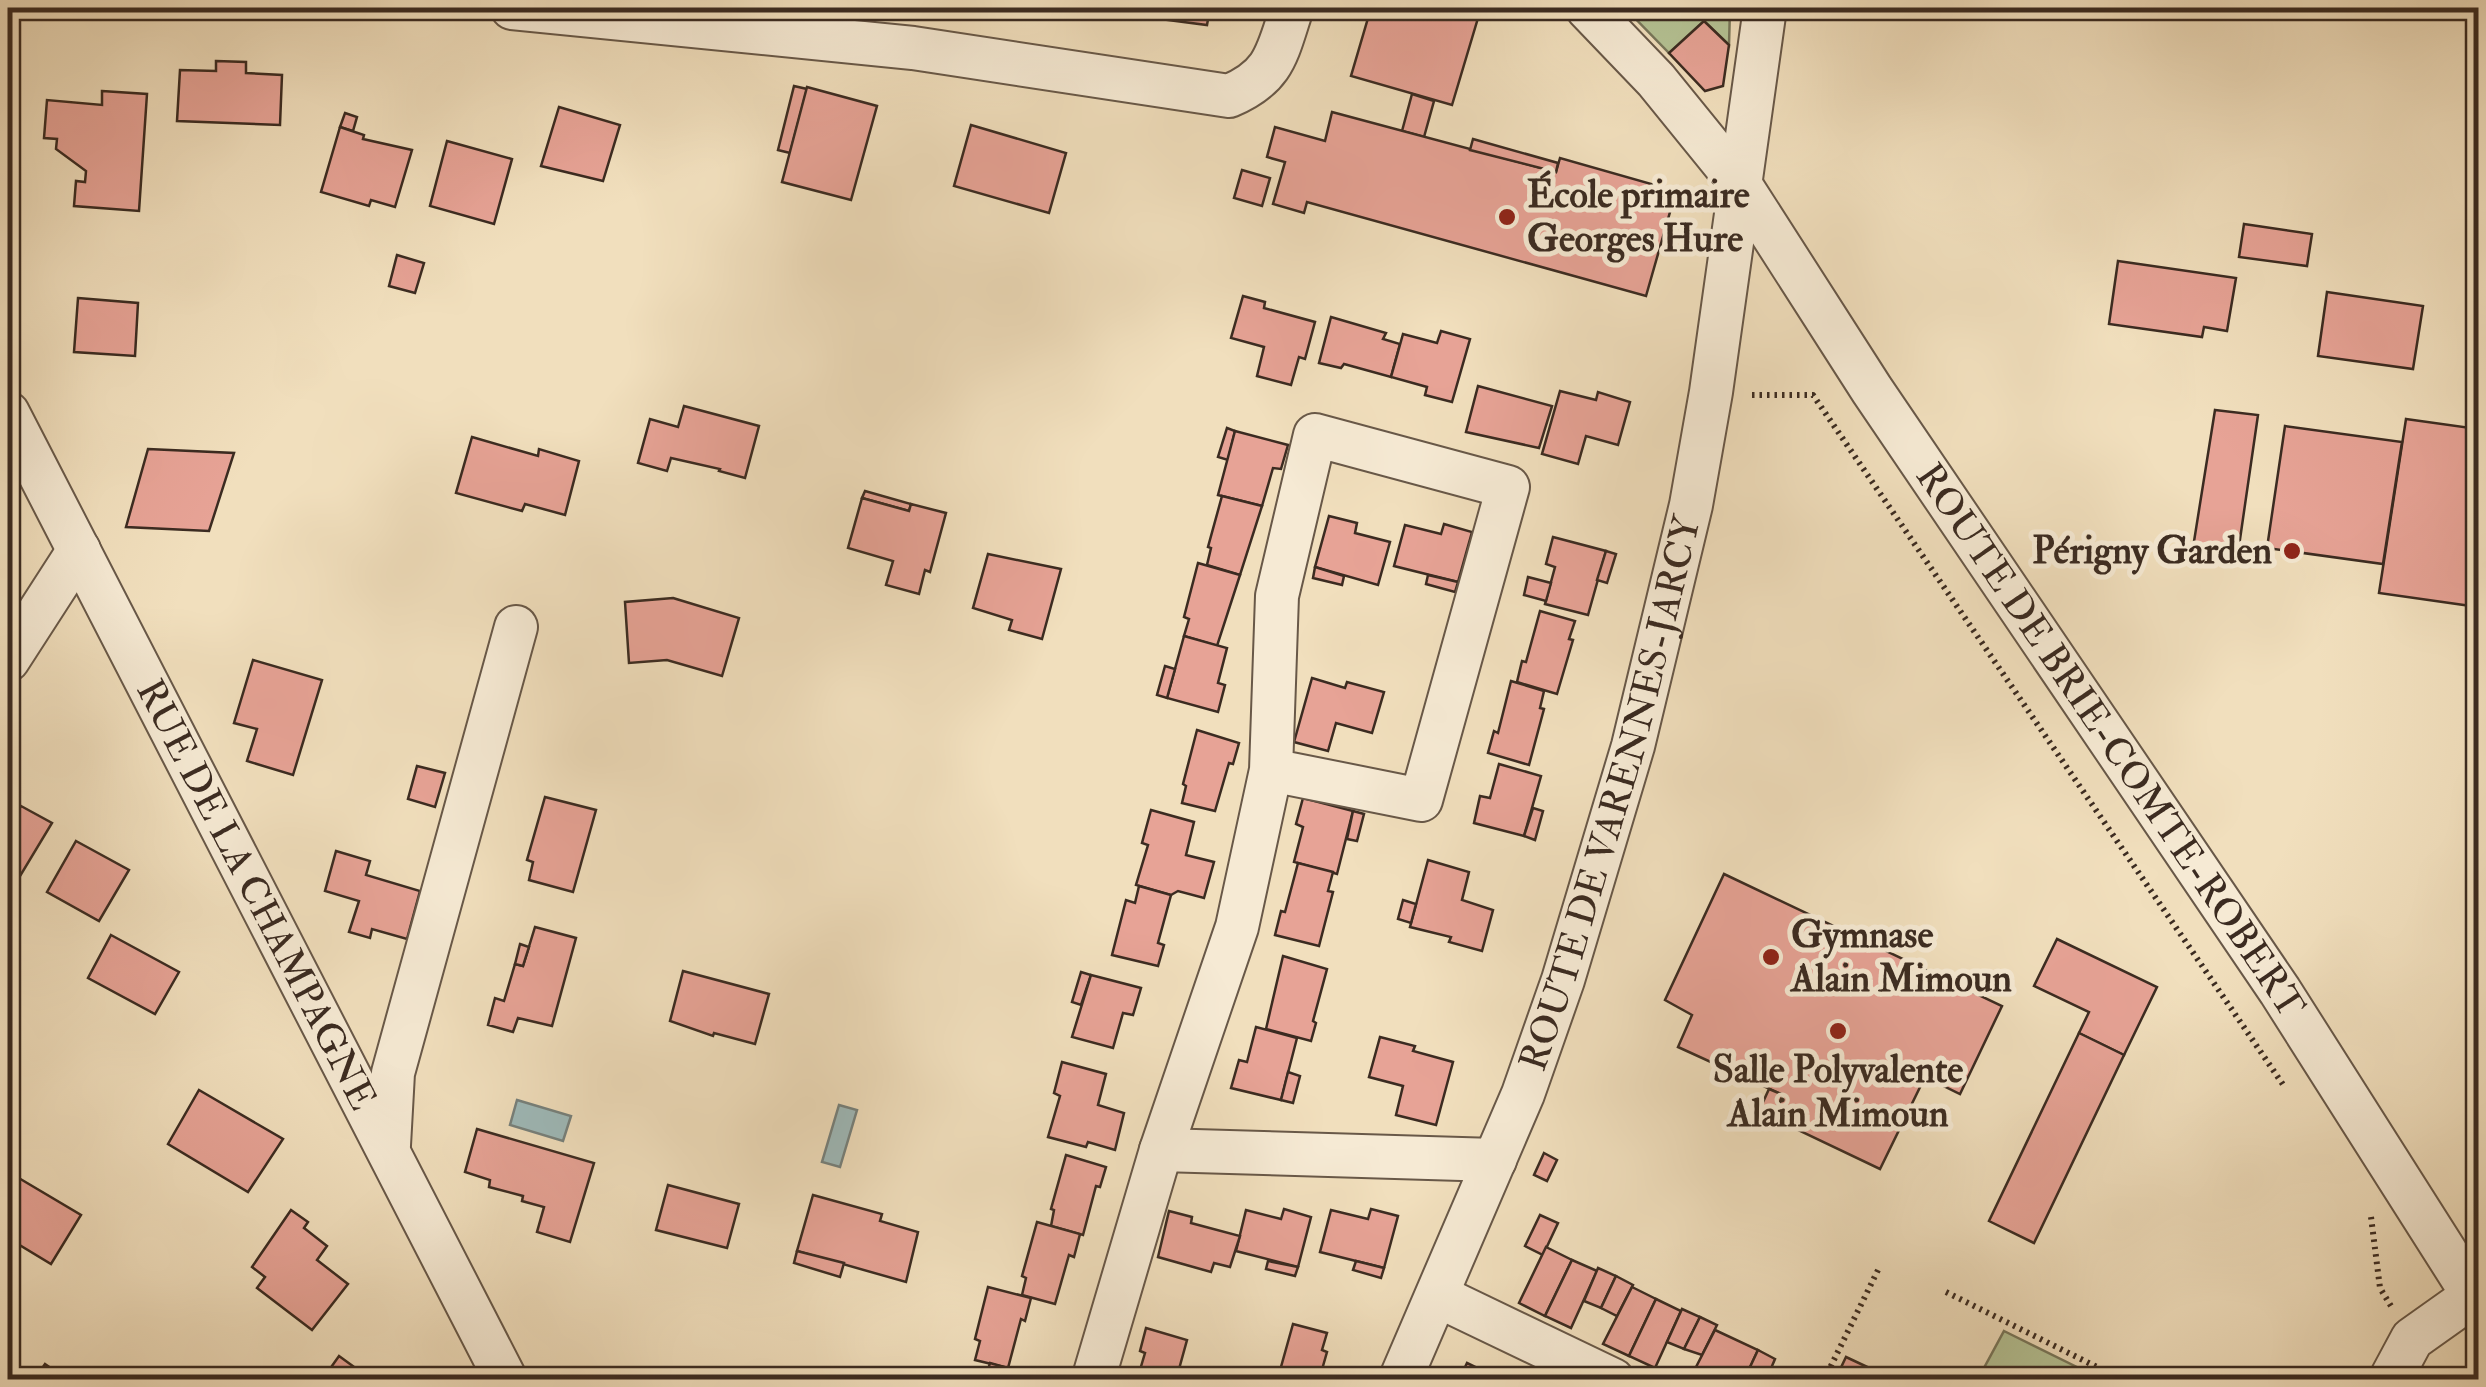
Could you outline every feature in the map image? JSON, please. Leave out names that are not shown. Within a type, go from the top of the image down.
[{"type":"street","points":[[512,8],[914,48],[1229,96],[1254,85],[1272,66],[1292,8]]},
{"type":"street","name":"ROUTE DE BRIE-COMTE-ROBERT","points":[[1587,8],[1656,80],[1738,181],[1872,390],[2280,991],[2476,1299]]},
{"type":"street","name":"ROUTE DE VARENNES-JARCY","points":[[1400,1380],[1496,1160],[1564,980],[1634,746],[1690,504],[1711,392],[1765,8]]},
{"type":"street","name":"RUE DE LA CHAMPAGNE","points":[[8,413],[506,1380]]},
{"type":"street","points":[[1094,1380],[1161,1150],[1236,927],[1271,770],[1277,596],[1315,435],[1508,487],[1421,800],[1271,770]]},
{"type":"street","points":[[8,660],[79,550]]},
{"type":"street","points":[[389,1148],[393,1073],[516,627]]},
{"type":"street","points":[[1161,1150],[1496,1160]]},
{"type":"street","points":[[1438,1296],[1613,1380]]},
{"type":"street","points":[[2390,1380],[2412,1339],[2476,1299]]},
{"type":"path","points":[[1711,392],[1814,395],[2292,1098]]},
{"type":"path","points":[[2370,1212],[2380,1288],[2412,1339]]},
{"type":"path","points":[[1824,1380],[1880,1266]]},
{"type":"path","points":[[1946,1292],[2116,1376]]},
{"type":"green space","points":[[1625,8],[1730,8],[1729,45],[1704,21],[1669,53]]},
{"type":"green space","points":[[2004,1331],[2093,1375],[2091,1379],[1978,1379]]},
{"type":"water","points":[[517,1100],[571,1116],[563,1141],[510,1125]]},
{"type":"water","points":[[839,1105],[857,1110],[840,1167],[822,1162]]},
{"type":"building","points":[[849,8],[886,8],[885,15]]},
{"type":"building","points":[[1153,8],[1210,8],[1207,25],[1152,18]]},
{"type":"building","points":[[1371,8],[1481,8],[1452,105],[1351,76]]},
{"type":"building","points":[[1704,21],[1729,45],[1723,86],[1705,91],[1669,53]]},
{"type":"building","points":[[216,61],[246,62],[246,73],[282,75],[280,125],[177,121],[180,70],[216,71]]},
{"type":"building","points":[[794,86],[807,89],[790,153],[778,150]]},
{"type":"building","points":[[807,87],[877,106],[851,200],[782,182]]},
{"type":"building","points":[[102,91],[147,94],[139,211],[74,206],[76,181],[85,182],[86,171],[56,149],[57,139],[44,138],[47,100],[102,105]]},
{"type":"building","points":[[1412,94],[1434,101],[1424,137],[1402,131]]},
{"type":"building","points":[[559,107],[620,125],[603,181],[541,166]]},
{"type":"building","points":[[1332,112],[1556,172],[1560,158],[1676,191],[1646,296],[1307,202],[1304,213],[1273,204],[1285,162],[1267,157],[1275,127],[1325,141]]},
{"type":"building","points":[[345,113],[357,117],[353,131],[340,127]]},
{"type":"building","points":[[971,125],[1066,153],[1049,213],[954,186]]},
{"type":"building","points":[[340,127],[364,135],[363,139],[412,150],[395,207],[371,200],[369,206],[321,192]]},
{"type":"building","points":[[1473,139],[1558,163],[1556,172],[1470,150]]},
{"type":"building","points":[[447,141],[512,159],[494,224],[430,206]]},
{"type":"building","points":[[1242,170],[1270,178],[1262,206],[1234,198]]},
{"type":"building","points":[[2244,224],[2312,234],[2307,266],[2239,257]]},
{"type":"building","points":[[397,255],[424,263],[415,293],[389,286]]},
{"type":"building","points":[[2118,261],[2236,278],[2227,331],[2204,327],[2202,337],[2109,324]]},
{"type":"building","points":[[2327,292],[2423,306],[2413,369],[2318,356]]},
{"type":"building","points":[[1243,296],[1265,302],[1264,308],[1315,322],[1305,359],[1299,357],[1291,385],[1257,376],[1264,347],[1231,338]]},
{"type":"building","points":[[78,298],[138,303],[135,356],[74,352]]},
{"type":"building","points":[[1331,317],[1386,333],[1383,339],[1400,344],[1391,377],[1344,364],[1341,368],[1319,363]]},
{"type":"building","points":[[1441,331],[1470,339],[1452,402],[1425,395],[1427,387],[1391,377],[1403,334],[1437,343]]},
{"type":"building","points":[[1478,386],[1552,406],[1539,448],[1466,432]]},
{"type":"building","points":[[1560,391],[1596,400],[1598,392],[1630,402],[1618,445],[1586,436],[1578,464],[1542,454]]},
{"type":"building","points":[[684,406],[759,426],[745,478],[671,458],[667,471],[638,463],[650,419],[678,427]]},
{"type":"building","points":[[2215,410],[2258,415],[2237,560],[2192,554]]},
{"type":"building","points":[[2406,419],[2478,429],[2478,607],[2379,593]]},
{"type":"building","points":[[2285,426],[2402,442],[2383,564],[2267,548]]},
{"type":"building","points":[[1227,428],[1235,431],[1228,460],[1218,457]]},
{"type":"building","points":[[1235,431],[1288,445],[1281,469],[1273,468],[1262,506],[1218,495]]},
{"type":"building","points":[[472,437],[538,456],[539,449],[579,461],[565,515],[525,504],[522,511],[456,493]]},
{"type":"building","points":[[148,449],[234,453],[209,531],[126,527]]},
{"type":"building","points":[[865,491],[911,504],[909,511],[862,498]]},
{"type":"building","points":[[1222,496],[1262,506],[1240,575],[1207,565]]},
{"type":"building","points":[[862,498],[909,511],[911,504],[946,513],[930,572],[925,570],[919,594],[886,585],[893,561],[848,548]]},
{"type":"building","points":[[1329,516],[1357,523],[1355,533],[1390,542],[1378,585],[1315,567]]},
{"type":"building","points":[[1444,524],[1472,532],[1458,582],[1394,566],[1405,525],[1441,534]]},
{"type":"building","points":[[1553,537],[1606,551],[1588,615],[1545,604],[1555,567],[1546,564]]},
{"type":"building","points":[[1606,551],[1616,554],[1607,583],[1597,580]]},
{"type":"building","points":[[988,554],[1061,569],[1042,639],[1009,630],[1012,620],[973,608]]},
{"type":"building","points":[[1198,563],[1240,575],[1217,646],[1184,636],[1189,619],[1184,617]]},
{"type":"building","points":[[1315,567],[1344,576],[1342,585],[1313,578]]},
{"type":"building","points":[[1428,575],[1458,582],[1455,592],[1426,584]]},
{"type":"building","points":[[1528,577],[1551,583],[1546,601],[1524,595]]},
{"type":"building","points":[[673,598],[739,618],[722,676],[667,660],[629,663],[625,602]]},
{"type":"building","points":[[1540,611],[1575,621],[1557,694],[1517,682]]},
{"type":"building","points":[[1184,636],[1227,648],[1218,683],[1225,685],[1218,712],[1167,698]]},
{"type":"building","points":[[253,660],[322,680],[293,775],[247,761],[257,729],[234,723]]},
{"type":"building","points":[[1165,666],[1175,669],[1167,698],[1157,695]]},
{"type":"building","points":[[1312,678],[1345,688],[1347,682],[1384,692],[1372,733],[1336,723],[1328,751],[1294,742]]},
{"type":"building","points":[[1511,681],[1544,691],[1540,708],[1544,709],[1529,765],[1488,753],[1494,731],[1498,733]]},
{"type":"building","points":[[1197,730],[1239,743],[1215,811],[1182,803]]},
{"type":"building","points":[[1499,764],[1541,776],[1524,836],[1474,823],[1480,796],[1490,798]]},
{"type":"building","points":[[417,766],[445,773],[435,807],[408,799]]},
{"type":"building","points":[[545,797],[596,810],[573,892],[529,880],[533,862],[527,860]]},
{"type":"building","points":[[1303,798],[1353,811],[1337,874],[1294,862],[1303,827],[1296,824]]},
{"type":"building","points":[[21,806],[52,823],[8,896],[8,829]]},
{"type":"building","points":[[1533,808],[1543,811],[1535,840],[1524,836]]},
{"type":"building","points":[[1151,810],[1194,822],[1186,855],[1214,862],[1204,898],[1178,891],[1171,895],[1136,885],[1148,845],[1142,843]]},
{"type":"building","points":[[1353,811],[1364,814],[1357,841],[1347,839]]},
{"type":"building","points":[[76,841],[129,870],[99,921],[47,892]]},
{"type":"building","points":[[336,851],[370,861],[366,875],[420,891],[407,939],[372,929],[370,938],[349,932],[359,901],[325,891]]},
{"type":"building","points":[[1428,860],[1469,872],[1462,900],[1493,910],[1482,951],[1449,942],[1451,937],[1410,927]]},
{"type":"building","points":[[1298,863],[1333,872],[1328,891],[1333,892],[1319,946],[1275,935]]},
{"type":"building","name":"Salle Polyvalente Alain Mimoun","points":[[1724,874],[2002,1006],[1960,1094],[1925,1077],[1880,1169],[1773,1118],[1783,1095],[1678,1047],[1692,1015],[1665,1000]]},
{"type":"building","points":[[1139,886],[1171,895],[1158,943],[1164,945],[1158,966],[1112,955],[1126,900],[1135,903]]},
{"type":"building","points":[[1403,900],[1416,904],[1411,923],[1398,919]]},
{"type":"building","points":[[535,927],[576,938],[552,1026],[518,1018],[513,1032],[488,1025],[495,998],[504,1001],[515,964],[523,966]]},
{"type":"building","points":[[111,935],[179,972],[155,1014],[88,978]]},
{"type":"building","points":[[2057,939],[2157,987],[2124,1055],[2079,1033],[2089,1012],[2034,986]]},
{"type":"building","points":[[520,944],[529,947],[523,966],[515,964]]},
{"type":"building","points":[[1283,956],[1327,969],[1311,1041],[1266,1029]]},
{"type":"building","points":[[683,971],[769,994],[755,1044],[714,1033],[713,1036],[670,1021]]},
{"type":"building","points":[[1081,972],[1091,975],[1081,1005],[1072,1002]]},
{"type":"building","points":[[1091,975],[1141,988],[1133,1015],[1123,1013],[1113,1048],[1072,1037]]},
{"type":"building","points":[[1256,1027],[1297,1038],[1281,1100],[1231,1088],[1239,1060],[1247,1062]]},
{"type":"building","points":[[2079,1033],[2124,1055],[2034,1243],[1989,1221]]},
{"type":"building","points":[[1380,1037],[1453,1062],[1436,1125],[1396,1115],[1403,1086],[1369,1077]]},
{"type":"building","points":[[1062,1062],[1106,1074],[1098,1105],[1124,1113],[1115,1150],[1048,1137],[1060,1096],[1054,1093]]},
{"type":"building","points":[[1288,1072],[1300,1076],[1293,1103],[1281,1100]]},
{"type":"building","points":[[1769,1089],[1783,1095],[1773,1118],[1759,1111]]},
{"type":"building","points":[[199,1090],[283,1139],[248,1192],[168,1144]]},
{"type":"building","points":[[477,1129],[594,1163],[570,1242],[537,1232],[544,1207],[522,1201],[523,1196],[489,1187],[490,1180],[465,1172]]},
{"type":"building","points":[[1544,1153],[1557,1160],[1547,1181],[1534,1175]]},
{"type":"building","points":[[1066,1155],[1106,1167],[1100,1187],[1096,1186],[1083,1235],[1051,1226],[1051,1209]]},
{"type":"building","points":[[12,1174],[81,1215],[51,1264],[8,1238],[8,1181]]},
{"type":"building","points":[[668,1185],[739,1204],[727,1248],[656,1230]]},
{"type":"building","points":[[813,1195],[882,1214],[880,1221],[918,1232],[906,1282],[797,1251]]},
{"type":"building","points":[[1284,1209],[1311,1217],[1298,1267],[1236,1251],[1246,1210],[1281,1219]]},
{"type":"building","points":[[1371,1209],[1398,1216],[1384,1268],[1320,1252],[1331,1210],[1368,1219]]},
{"type":"building","points":[[291,1210],[308,1222],[304,1228],[327,1246],[317,1260],[348,1284],[312,1330],[257,1288],[265,1277],[252,1267]]},
{"type":"building","points":[[1169,1211],[1192,1217],[1191,1223],[1240,1236],[1230,1267],[1214,1263],[1211,1272],[1158,1257]]},
{"type":"building","points":[[1540,1215],[1558,1223],[1543,1255],[1525,1246]]},
{"type":"building","points":[[1037,1222],[1080,1234],[1074,1257],[1069,1255],[1055,1304],[1022,1295],[1026,1278],[1022,1276]]},
{"type":"building","points":[[1546,1247],[1572,1260],[1545,1316],[1519,1303]]},
{"type":"building","points":[[797,1251],[844,1263],[840,1277],[794,1263]]},
{"type":"building","points":[[1572,1260],[1597,1271],[1571,1328],[1545,1316]]},
{"type":"building","points":[[1268,1261],[1298,1267],[1295,1276],[1266,1269]]},
{"type":"building","points":[[1356,1261],[1384,1268],[1381,1278],[1353,1270]]},
{"type":"building","points":[[1598,1268],[1616,1276],[1601,1308],[1584,1301]]},
{"type":"building","points":[[1616,1276],[1633,1285],[1617,1316],[1601,1308]]},
{"type":"building","points":[[988,1287],[1031,1298],[1008,1368],[975,1360],[980,1341],[975,1339]]},
{"type":"building","points":[[1632,1287],[1656,1299],[1629,1356],[1603,1344]]},
{"type":"building","points":[[1656,1299],[1681,1311],[1655,1368],[1629,1356]]},
{"type":"building","points":[[1682,1309],[1700,1317],[1684,1349],[1667,1342]]},
{"type":"building","points":[[1700,1317],[1717,1325],[1702,1355],[1684,1349]]},
{"type":"building","points":[[1293,1324],[1327,1333],[1322,1350],[1327,1352],[1319,1380],[1274,1380]]},
{"type":"building","points":[[1146,1328],[1187,1340],[1176,1380],[1137,1380],[1145,1353],[1140,1351]]},
{"type":"building","points":[[1715,1330],[1758,1350],[1744,1380],[1711,1380],[1694,1371]]},
{"type":"building","points":[[1758,1350],[1775,1359],[1766,1380],[1744,1380]]},
{"type":"building","points":[[339,1356],[372,1380],[322,1380]]},
{"type":"building","points":[[1846,1357],[1895,1380],[1835,1380]]},
{"type":"building","points":[[990,1363],[1029,1374],[1027,1380],[985,1380]]},
{"type":"building","points":[[1467,1363],[1492,1375],[1490,1380],[1459,1380]]},
{"type":"building","points":[[45,1364],[68,1380],[34,1380]]},
{"type":"building","points":[[607,1371],[633,1378],[649,1373],[653,1380],[605,1380]]},
{"type":"place","name":"École primaire Georges Hure","points":[[1507,217]]},
{"type":"place","name":"Périgny Garden","points":[[2292,551]]},
{"type":"place","name":"Gymnase Alain Mimoun","points":[[1771,957]]},
{"type":"place","name":"Salle Polyvalente Alain Mimoun","points":[[1838,1031]]}]
